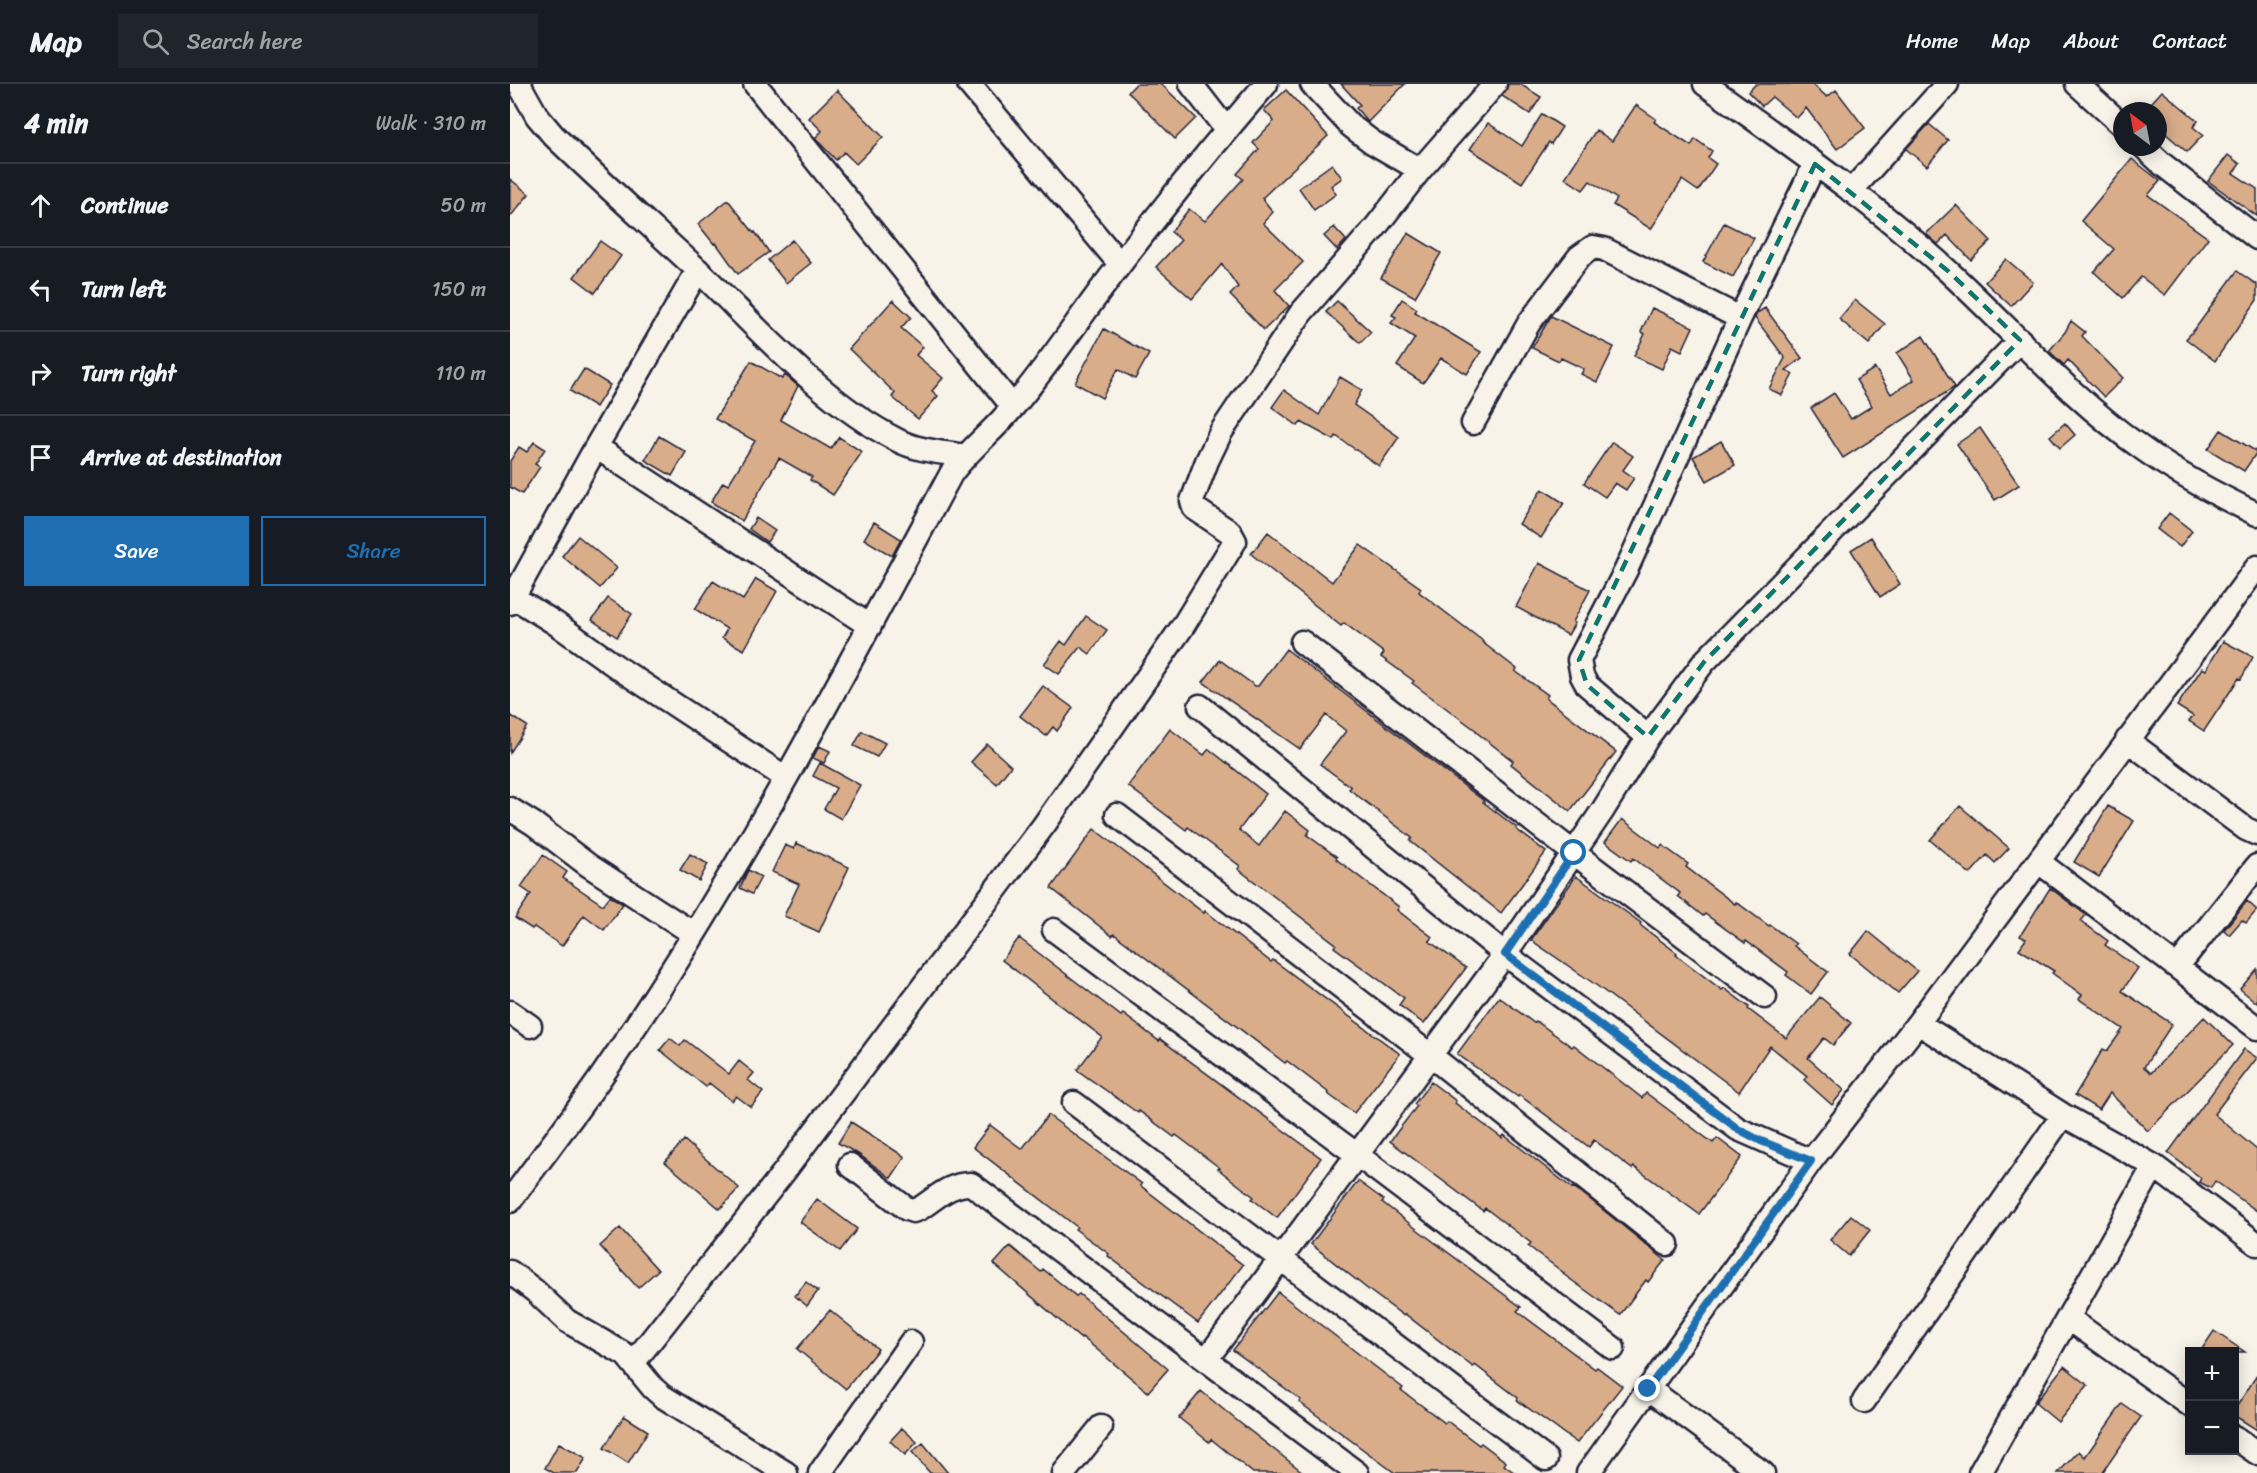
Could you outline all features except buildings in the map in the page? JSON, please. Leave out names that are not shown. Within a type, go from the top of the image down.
[{"type":"street","points":[[519,84],[537,116],[553,135],[802,371],[859,418],[898,441],[919,449],[964,456]]},
{"type":"street","points":[[755,84],[1013,407]]},
{"type":"street","points":[[969,84],[1120,264]]},
{"type":"street","points":[[1191,84],[1226,129]]},
{"type":"street","points":[[510,1201],[599,1080],[693,934],[786,778],[951,474],[964,456],[987,436],[1013,407],[1120,264],[1226,129],[1266,84]]},
{"type":"street","points":[[1312,84],[1351,126],[1372,142],[1420,170]]},
{"type":"street","points":[[634,1362],[784,1172],[1044,825],[1183,626],[1234,541],[1230,532],[1194,508],[1192,501],[1202,471],[1216,442],[1301,313],[1374,230],[1420,170],[1495,84]]},
{"type":"street","points":[[1706,84],[1851,191],[1948,271],[2094,411],[2142,449],[2200,486],[2257,514]]},
{"type":"street","points":[[1851,191],[1947,84]]},
{"type":"street","points":[[2077,84],[2113,117]]},
{"type":"street","points":[[2154,156],[2257,238]]},
{"type":"street","points":[[1648,737],[1587,685],[1582,676],[1580,660],[1626,570],[1740,318],[1815,164]]},
{"type":"street","points":[[1473,423],[1528,323],[1579,257],[1593,247],[1604,249],[1740,318]]},
{"type":"street","points":[[698,270],[511,599],[555,623],[617,668],[786,778]]},
{"type":"street","points":[[1206,1360],[1505,954],[1574,853],[1648,737],[1704,662],[2020,340]]},
{"type":"street","points":[[596,447],[870,626]]},
{"type":"street","points":[[1588,1473],[1811,1161],[2039,862],[2257,567]]},
{"type":"street","points":[[1302,642],[1574,853],[1765,997]]},
{"type":"street","points":[[1200,706],[1505,954],[1738,1129],[1811,1161]]},
{"type":"street","points":[[2127,740],[2246,829],[2257,834]]},
{"type":"street","points":[[510,809],[534,824],[588,865],[693,934]]},
{"type":"street","points":[[1117,815],[1430,1055],[1667,1244]]},
{"type":"street","points":[[2039,862],[2257,1028]]},
{"type":"street","points":[[2176,967],[2257,866]]},
{"type":"street","points":[[1054,930],[1613,1348]]},
{"type":"street","points":[[510,1012],[530,1026]]},
{"type":"street","points":[[1918,1023],[2063,1115],[2154,1166],[2257,1244]]},
{"type":"street","points":[[1074,1103],[1279,1260],[1546,1459]]},
{"type":"street","points":[[1864,1401],[2063,1115]]},
{"type":"street","points":[[850,1165],[907,1209],[913,1211],[953,1186],[971,1184],[1357,1473]]},
{"type":"street","points":[[1980,1473],[2154,1166]]},
{"type":"street","points":[[510,1272],[536,1291],[567,1321],[606,1342],[634,1362],[653,1388],[662,1396],[786,1473]]},
{"type":"street","points":[[2068,1318],[2185,1401]]},
{"type":"street","points":[[820,1473],[911,1342]]},
{"type":"street","points":[[1648,1389],[1763,1473]]},
{"type":"street","points":[[1064,1473],[1101,1427]]},
{"type":"street","points":[[2239,1440],[2257,1453]]},
{"type":"highlighted area","points":[[1815,164],[1948,271],[2020,340],[1704,662],[1648,737],[1587,685],[1579,660]]},
{"type":"route","points":[[1574,853],[1505,954],[1738,1129],[1811,1161],[1648,1389]]}]
